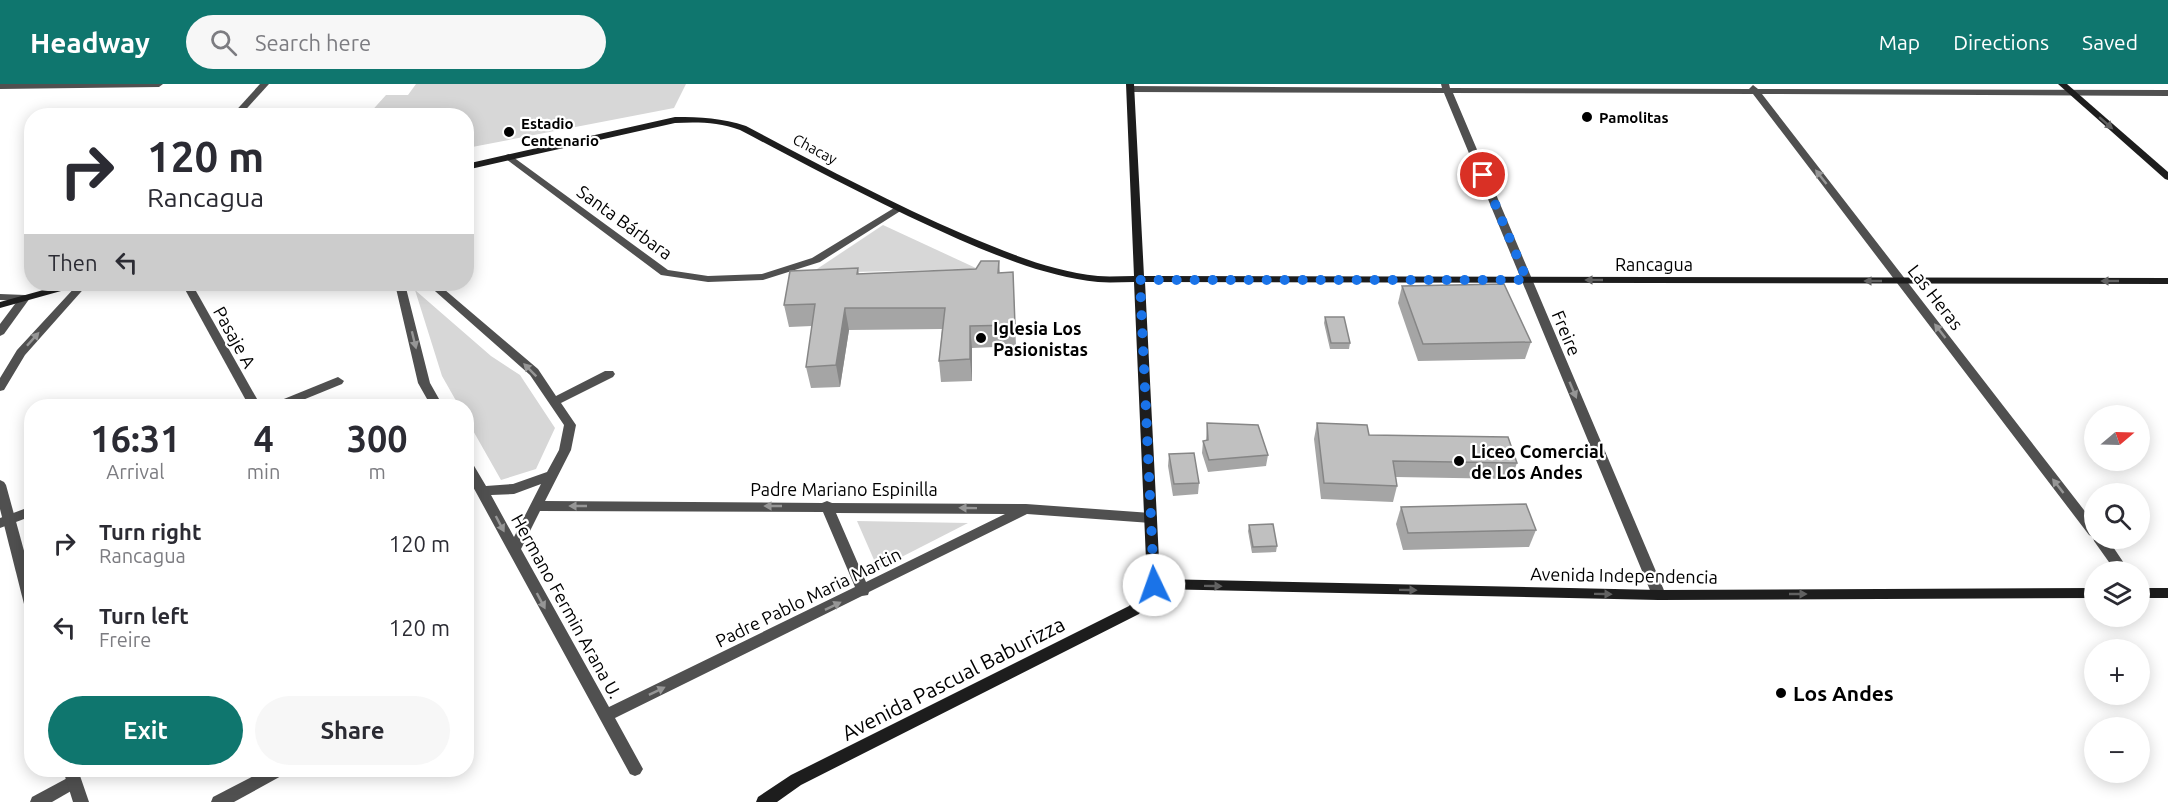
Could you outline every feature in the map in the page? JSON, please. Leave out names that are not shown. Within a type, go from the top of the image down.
[{"type":"main road","points":[[2062,84],[2168,177]]},
{"type":"main road","points":[[1130,87],[1154,585]]},
{"type":"main road","name":"Chacay","points":[[474,165],[675,120],[717,120],[743,128],[897,210],[1038,268],[1099,279],[1140,280]]},
{"type":"main road","name":"Rancagua","points":[[1140,280],[2168,281]]},
{"type":"main road","points":[[0,305],[50,291]]},
{"type":"main road","name":"Avenida Independencia","points":[[1154,585],[1659,595],[2084,593]]},
{"type":"main road","name":"Avenida Pascual Baburizza","points":[[764,802],[796,780],[1134,610],[1154,585]]},
{"type":"main road","points":[[2150,592],[2168,593]]},
{"type":"street","points":[[0,86],[159,84]]},
{"type":"street","points":[[242,108],[265,84]]},
{"type":"street","points":[[1130,87],[1752,88],[2168,93]]},
{"type":"street","name":"Freire","points":[[1446,87],[1659,595]]},
{"type":"street","name":"Las Heras","points":[[1752,88],[2084,519]]},
{"type":"street","name":"Santa Bárbara","points":[[509,157],[664,273],[708,279],[763,277],[816,260],[897,210]]},
{"type":"street","points":[[0,387],[21,353],[77,291]]},
{"type":"street","name":"Pasaje A","points":[[191,291],[251,399]]},
{"type":"street","points":[[402,291],[424,383],[433,399]]},
{"type":"street","points":[[440,291],[534,372],[570,425],[565,450],[554,475],[514,549]]},
{"type":"street","points":[[0,297],[25,298]]},
{"type":"street","points":[[0,332],[25,298]]},
{"type":"street","points":[[554,402],[609,374]]},
{"type":"street","points":[[295,399],[338,381]]},
{"type":"street","points":[[482,491],[514,489],[554,475]]},
{"type":"street","name":"Hermano Fermin Arana U.","points":[[474,476],[635,769]]},
{"type":"street","points":[[0,485],[5,522],[24,573]]},
{"type":"street","name":"Padre Mariano Espinilla","points":[[537,506],[1026,509],[1151,518]]},
{"type":"street","points":[[827,506],[863,591]]},
{"type":"street","name":"Padre Pablo Maria Martin","points":[[605,716],[1026,509]]},
{"type":"street","points":[[5,522],[24,514]]},
{"type":"street","points":[[38,802],[71,777]]},
{"type":"street","points":[[72,777],[81,802]]},
{"type":"street","points":[[219,802],[265,777]]},
{"type":"shaded area","name":"Estadio Centenario","points":[[416,84],[686,84],[674,108],[474,147],[474,108],[374,108],[386,95],[408,95]]},
{"type":"shaded area","points":[[883,225],[978,269],[811,273]]},
{"type":"shaded area","points":[[415,291],[491,356],[520,375],[555,428],[536,469],[501,480],[474,432],[474,399],[455,399],[442,376]]},
{"type":"shaded area","points":[[857,521],[968,523],[878,569]]},
{"type":"building","points":[[981,261],[999,261],[998,273],[1013,272],[1015,325],[970,326],[970,359],[939,361],[945,308],[845,308],[836,365],[806,367],[815,304],[784,305],[790,271],[858,268],[857,274],[976,269]]},
{"type":"building","points":[[1504,284],[1531,342],[1423,344],[1402,286]]},
{"type":"building","points":[[1325,317],[1344,317],[1350,343],[1331,343]]},
{"type":"building","points":[[1207,423],[1258,425],[1268,455],[1209,460],[1203,441],[1208,440]]},
{"type":"building","points":[[1317,423],[1367,425],[1369,435],[1508,437],[1517,463],[1393,461],[1397,486],[1324,483]]},
{"type":"building","points":[[1194,453],[1199,483],[1174,484],[1169,454]]},
{"type":"building","points":[[1526,504],[1536,530],[1408,533],[1401,507]]},
{"type":"building","points":[[1273,524],[1277,546],[1253,547],[1249,525]]},
{"type":"place","name":"Pamolitas","points":[[1587,117]]},
{"type":"place","name":"Estadio Centenario","points":[[509,132]]},
{"type":"place","name":"Iglesia Los Pasionistas","points":[[981,338]]},
{"type":"place","name":"Liceo Comercial de Los Andes","points":[[1459,461]]},
{"type":"place","name":"Los Andes","points":[[1781,693]]},
{"type":"route","points":[[1154,585],[1140,280],[1527,280],[1483,175]]}]
